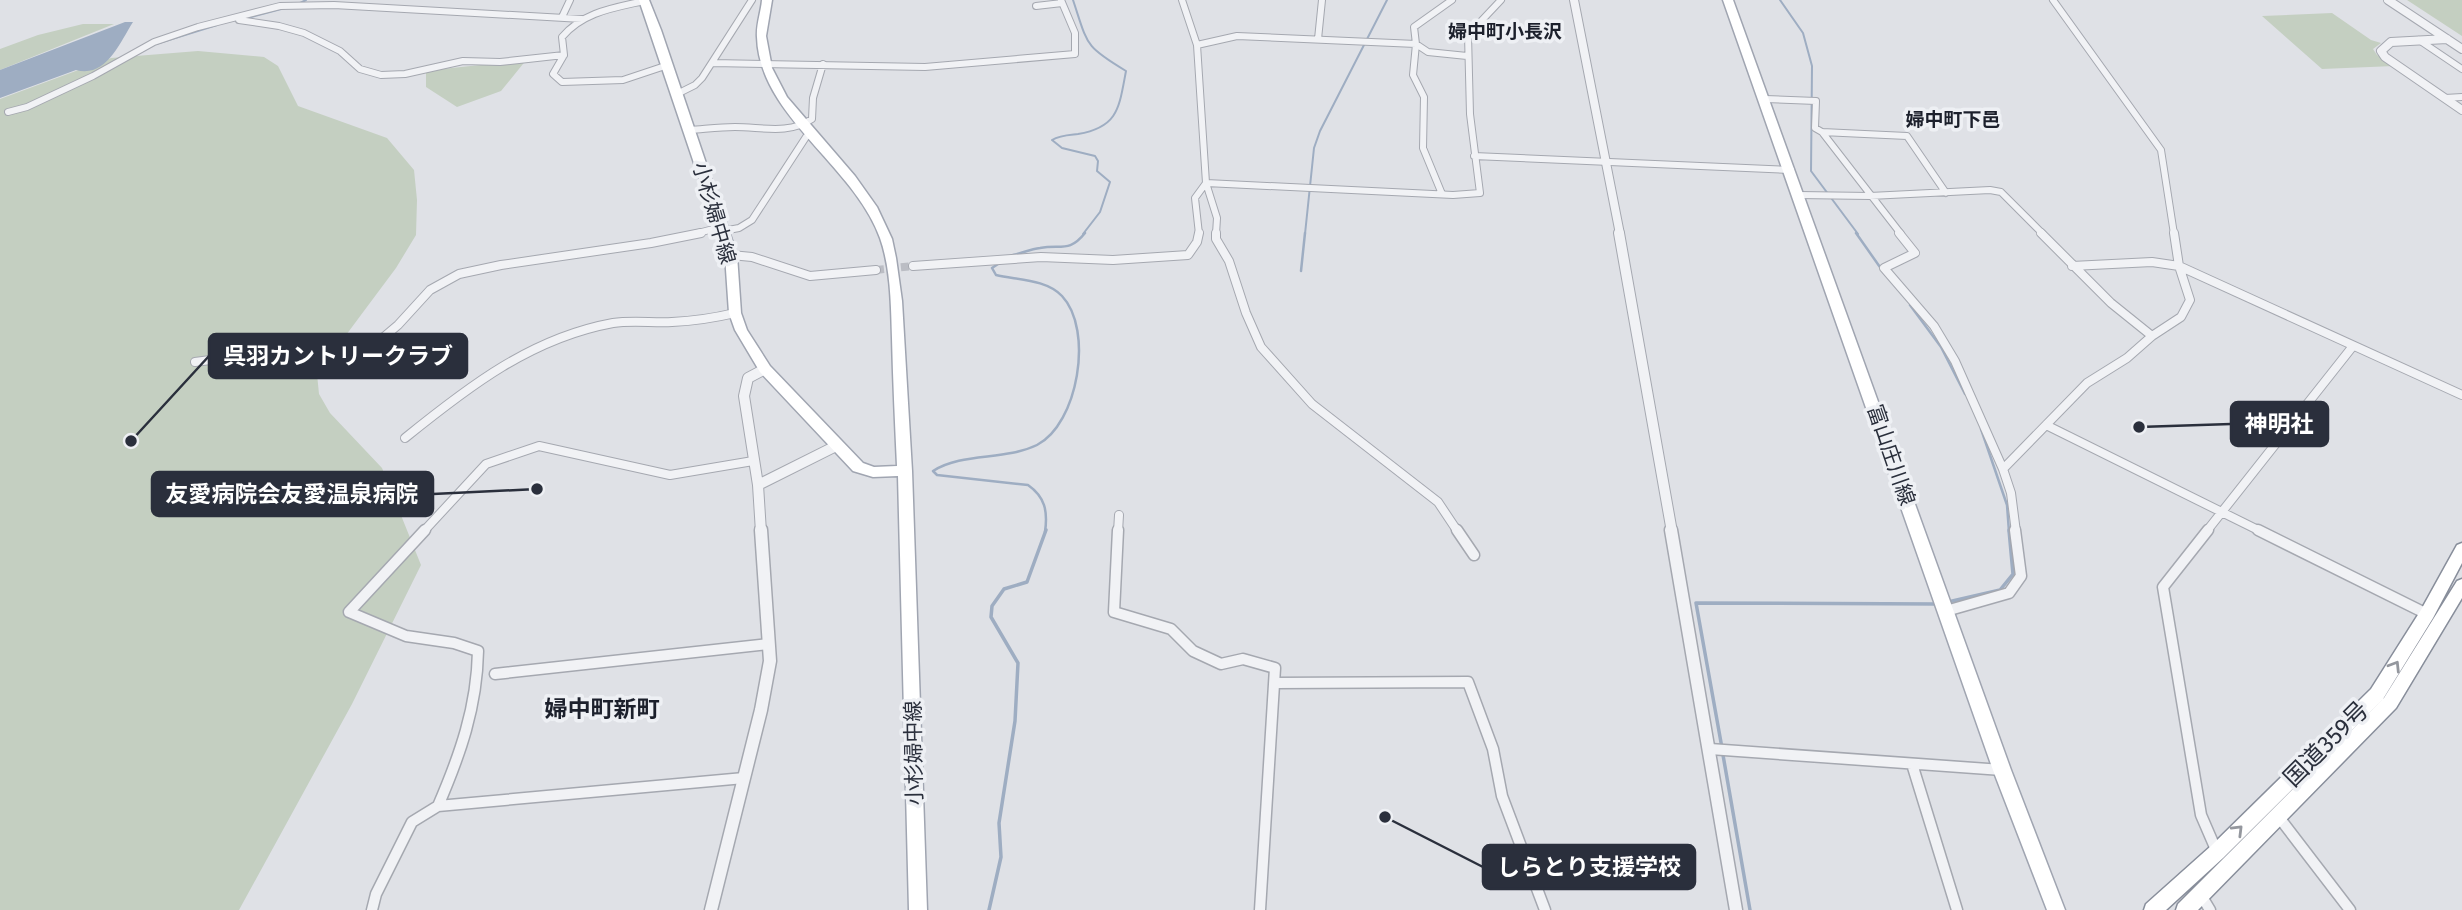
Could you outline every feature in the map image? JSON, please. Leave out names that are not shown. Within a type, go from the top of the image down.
[{"type":"main road","name":"小杉婦中線","points":[[767,0],[761,18],[760,39],[764,63],[777,93],[847,170],[866,197],[886,239],[892,276],[905,471],[918,910]]},
{"type":"main road","name":"富山庄川線","points":[[1728,0],[1791,170],[2003,770],[2056,910]]},
{"type":"main road","name":"小杉婦中線","points":[[644,1],[731,255],[735,313],[749,346],[765,369],[858,467],[873,472],[905,471]]},
{"type":"main road","name":"国道359号","points":[[2152,910],[2217,852],[2377,694],[2427,614],[2462,550]]},
{"type":"main road","name":"国道359号","points":[[2185,910],[2206,902],[2278,816],[2390,703],[2462,585]]},
{"type":"street","points":[[334,5],[341,0]]},
{"type":"street","points":[[562,17],[570,0]]},
{"type":"street","points":[[677,94],[695,85],[713,63],[752,0]]},
{"type":"street","points":[[1182,0],[1197,45],[1206,183],[1217,218],[1216,239],[1230,261],[1246,313],[1261,347],[1312,404],[1438,502],[1474,555]]},
{"type":"street","points":[[1318,39],[1322,0]]},
{"type":"street","points":[[1442,194],[1423,148],[1424,97],[1413,75],[1416,44],[1414,27],[1452,0]]},
{"type":"street","points":[[1206,183],[1442,194],[1480,192],[1474,156],[1468,35],[1501,0]]},
{"type":"street","points":[[1574,0],[1631,292],[1736,910]]},
{"type":"street","points":[[2003,469],[2087,383],[2127,358],[2152,336],[2181,317],[2190,300],[2179,266],[2161,150],[2053,0]]},
{"type":"street","points":[[2388,0],[2462,49]]},
{"type":"street","points":[[644,1],[602,10],[582,19],[562,37],[564,55],[554,74],[562,82],[623,80],[668,65]]},
{"type":"street","points":[[713,63],[925,67],[1075,54],[1075,33],[1062,1],[1036,6]]},
{"type":"street","points":[[8,112],[24,108],[93,76],[154,42],[228,19],[300,2],[582,19]]},
{"type":"street","points":[[228,19],[267,22],[295,29],[326,42],[345,54],[351,64],[366,72],[383,75],[411,75],[463,61],[502,62],[564,55]]},
{"type":"street","points":[[1197,45],[1237,36],[1318,39],[1416,44],[1428,52],[1467,56]]},
{"type":"street","points":[[2447,39],[2391,42],[2381,51],[2385,57],[2462,110]]},
{"type":"street","points":[[2419,40],[2462,69]]},
{"type":"street","points":[[195,362],[217,355],[230,355],[307,368],[331,367],[361,354],[382,338],[426,293],[451,277],[490,267],[740,228],[752,219],[787,170],[806,137],[823,64]]},
{"type":"street","points":[[2445,97],[2462,97]]},
{"type":"street","points":[[1765,99],[1816,101],[1815,128],[1822,132],[1916,253],[1884,268],[1934,327],[1955,361],[2003,469],[2011,493],[2021,576],[2009,593],[1946,611]]},
{"type":"street","points":[[690,130],[732,127],[808,129]]},
{"type":"street","points":[[1822,132],[1907,136],[1946,193]]},
{"type":"street","points":[[1474,156],[1791,170]]},
{"type":"street","points":[[913,266],[1188,255],[1197,247],[1200,238],[1195,198],[1206,183]]},
{"type":"street","points":[[1799,195],[1870,196],[1990,190],[2001,192],[2119,313],[2152,336]]},
{"type":"street","points":[[731,255],[747,254],[792,272],[811,276],[876,270]]},
{"type":"street","points":[[2072,266],[2152,262],[2179,266],[2462,395]]},
{"type":"street","points":[[405,438],[471,385],[518,356],[559,339],[614,323],[687,321],[735,313]]},
{"type":"street","points":[[2217,852],[2201,815],[2163,587],[2353,346]]},
{"type":"street","points":[[711,910],[761,710],[770,661],[758,485],[744,382],[749,376],[765,369]]},
{"type":"street","points":[[2046,425],[2427,614]]},
{"type":"street","points":[[438,806],[467,740],[478,679],[478,651],[454,643],[406,636],[349,612],[486,464],[519,451],[539,446],[670,475],[753,461]]},
{"type":"street","points":[[758,485],[836,446]]},
{"type":"street","points":[[1119,515],[1114,612],[1171,629],[1193,651],[1221,664],[1243,659],[1275,668],[1260,910]]},
{"type":"street","points":[[495,674],[768,645]]},
{"type":"street","points":[[1275,683],[1468,682],[1493,749],[1502,796],[1545,910]]},
{"type":"street","points":[[1710,749],[2003,770]]},
{"type":"street","points":[[1912,764],[1957,910]]},
{"type":"street","points":[[372,910],[376,894],[412,822],[438,806],[744,778]]},
{"type":"street","points":[[2278,816],[2350,910]]},
{"type":"green space","points":[[2407,0],[2462,0],[2462,36]]},
{"type":"green space","points":[[2332,13],[2371,40],[2381,43],[2373,49],[2377,55],[2394,66],[2322,69],[2262,16]]},
{"type":"green space","points":[[83,24],[114,24],[0,70],[0,49],[38,35]]},
{"type":"green space","points":[[198,51],[264,57],[278,66],[298,106],[387,138],[414,170],[416,235],[396,268],[317,374],[319,394],[330,413],[382,468],[421,565],[352,704],[239,910],[0,910],[0,99],[111,58]]},
{"type":"green space","points":[[527,59],[501,91],[457,107],[426,87],[426,71]]},
{"type":"water","points":[[125,22],[133,22],[117,49],[96,69],[76,70],[0,98],[0,70]]},
{"type":"waterway","points":[[298,4],[306,0]]},
{"type":"waterway","points":[[1073,0],[1089,43],[1102,56],[1126,71],[1119,105],[1109,120],[1092,131],[1052,140],[1062,148],[1095,156],[1098,161],[1097,171],[1110,182],[1100,212],[1083,234]]},
{"type":"waterway","points":[[1305,234],[1314,148],[1320,131],[1387,0]]},
{"type":"waterway","points":[[1780,0],[1803,33],[1812,66],[1811,171],[1858,234]]},
{"type":"waterway","points":[[244,19],[285,8]]},
{"type":"waterway","points":[[156,44],[217,25]]},
{"type":"waterway","points":[[1013,255],[1069,245],[1085,233]]},
{"type":"waterway","points":[[1301,271],[1305,233]]},
{"type":"waterway","points":[[1856,233],[1882,270]]},
{"type":"waterway","points":[[998,264],[992,268],[996,275],[1048,286],[1062,296],[1072,311],[1079,353],[1071,398],[1063,418],[1051,434],[1037,445],[1011,453],[957,461],[933,471],[937,475],[1028,485],[1038,494],[1044,505],[1045,532]]},
{"type":"waterway","points":[[1910,305],[1941,347],[1965,394]]},
{"type":"waterway","points":[[1981,429],[2007,505],[2009,532]]},
{"type":"waterway","points":[[989,910],[1001,857],[999,823],[1015,721],[1018,663],[991,617],[992,606],[1004,589],[1027,582],[1046,530]]},
{"type":"waterway","points":[[1948,602],[2000,590],[2013,574],[2009,530]]},
{"type":"waterway","points":[[1722,748],[1696,603],[1938,604]]},
{"type":"waterway","points":[[1723,755],[1750,910]]},
{"type":"tunnel","points":[[876,270],[913,266]]},
{"type":"place","name":"神明社","points":[[2139,427]]},
{"type":"place","name":"呉羽カントリークラブ","points":[[131,441]]},
{"type":"place","name":"友愛病院会友愛温泉病院","points":[[537,489]]},
{"type":"place","name":"しらとり支援学校","points":[[1385,817]]},
{"type":"district","name":"婦中町小長沢","points":[[1505,31]]},
{"type":"district","name":"婦中町下邑","points":[[1953,119]]},
{"type":"district","name":"婦中町新町","points":[[602,709]]}]
